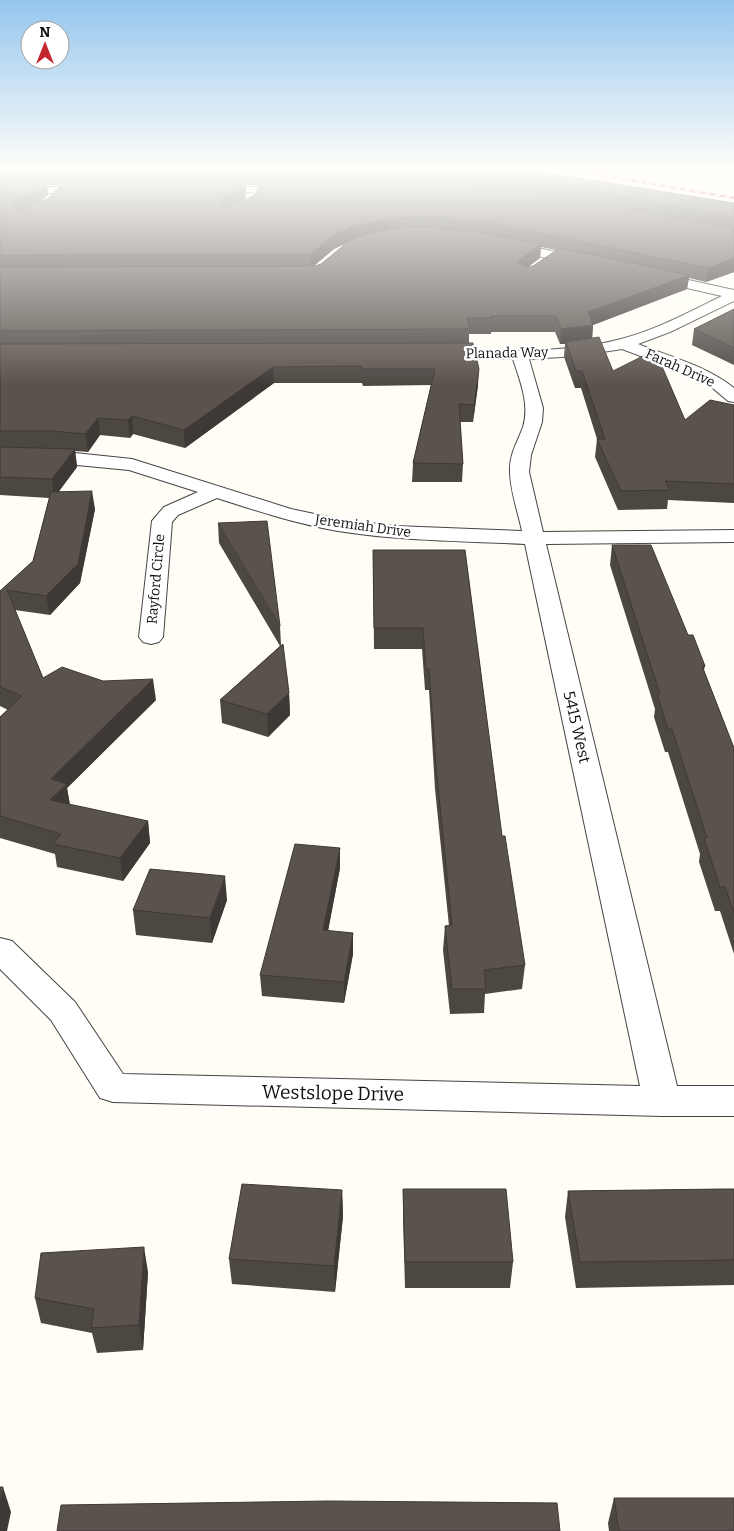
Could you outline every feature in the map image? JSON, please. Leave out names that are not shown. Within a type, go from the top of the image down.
[{"type":"street","points":[[494,242],[602,266]]},
{"type":"street","points":[[541,266],[555,256]]},
{"type":"street","points":[[639,274],[734,294]]},
{"type":"street","name":"Planada Way","points":[[419,354],[518,354],[579,350],[622,343],[660,331],[734,294]]},
{"type":"street","name":"Farah Drive","points":[[622,343],[702,374],[715,381],[734,397]]},
{"type":"street","name":"5415 West","points":[[518,354],[534,405],[534,416],[519,458],[519,472],[662,1101]]},
{"type":"street","name":"Jeremiah Drive","points":[[0,457],[56,457],[132,465],[286,514],[338,525],[395,532],[533,538],[734,536]]},
{"type":"street","name":"Rayford Circle","points":[[151,637],[162,521],[171,511],[215,492]]},
{"type":"street","name":"Westslope Drive","points":[[0,949],[63,1011],[113,1088],[662,1101],[734,1101]]},
{"type":"building","points":[[0,242],[325,242],[311,254],[0,255]]},
{"type":"building","points":[[347,242],[533,242],[541,244],[518,261],[526,267],[533,266],[560,248],[689,275],[588,312],[593,325],[561,329],[556,316],[491,316],[492,318],[467,318],[470,329],[0,331],[0,267],[315,266],[321,264]]},
{"type":"building","points":[[584,242],[734,242],[734,258],[708,268]]},
{"type":"building","points":[[734,309],[734,348],[694,329]]},
{"type":"building","points":[[599,337],[613,371],[655,350],[685,420],[710,400],[734,405],[734,484],[665,481],[670,490],[621,491],[597,439],[605,439],[582,371],[576,371],[566,342]]},
{"type":"building","points":[[473,343],[479,369],[474,405],[459,404],[463,464],[413,463],[435,369],[362,369],[362,366],[273,367],[184,430],[132,416],[128,420],[98,418],[85,434],[53,431],[0,431],[0,344]]},
{"type":"building","points":[[0,447],[75,449],[52,479],[0,477]]},
{"type":"building","points":[[92,491],[78,564],[46,596],[7,590],[43,678],[62,667],[103,681],[153,679],[51,779],[67,784],[50,800],[148,821],[120,858],[53,844],[61,834],[0,816],[0,717],[22,696],[0,687],[0,591],[33,561],[51,492]]},
{"type":"building","points":[[267,521],[280,626],[218,523]]},
{"type":"building","points":[[612,545],[651,545],[688,635],[693,635],[705,666],[702,666],[734,748],[734,913],[725,887],[720,887],[704,838],[707,838],[672,729],[668,729],[657,694],[660,694]]},
{"type":"building","points":[[373,550],[465,550],[502,836],[505,836],[525,965],[484,970],[486,989],[452,989],[445,926],[452,925],[436,766],[429,669],[426,669],[423,628],[374,628]]},
{"type":"building","points":[[283,644],[289,693],[267,714],[220,700]]},
{"type":"building","points":[[295,844],[340,848],[323,930],[353,933],[344,982],[260,975]]},
{"type":"building","points":[[150,869],[225,876],[210,918],[133,910]]},
{"type":"building","points":[[242,1184],[342,1190],[334,1266],[229,1259]]},
{"type":"building","points":[[403,1189],[506,1189],[513,1262],[405,1262]]},
{"type":"building","points":[[734,1189],[734,1260],[580,1262],[568,1191]]},
{"type":"building","points":[[144,1247],[139,1325],[91,1328],[94,1309],[35,1298],[41,1253]]},
{"type":"building","points":[[0,1487],[3,1487],[0,1502]]},
{"type":"building","points":[[614,1498],[734,1498],[734,1531],[619,1531]]},
{"type":"building","points":[[329,1501],[557,1503],[560,1531],[57,1531],[61,1505]]}]
